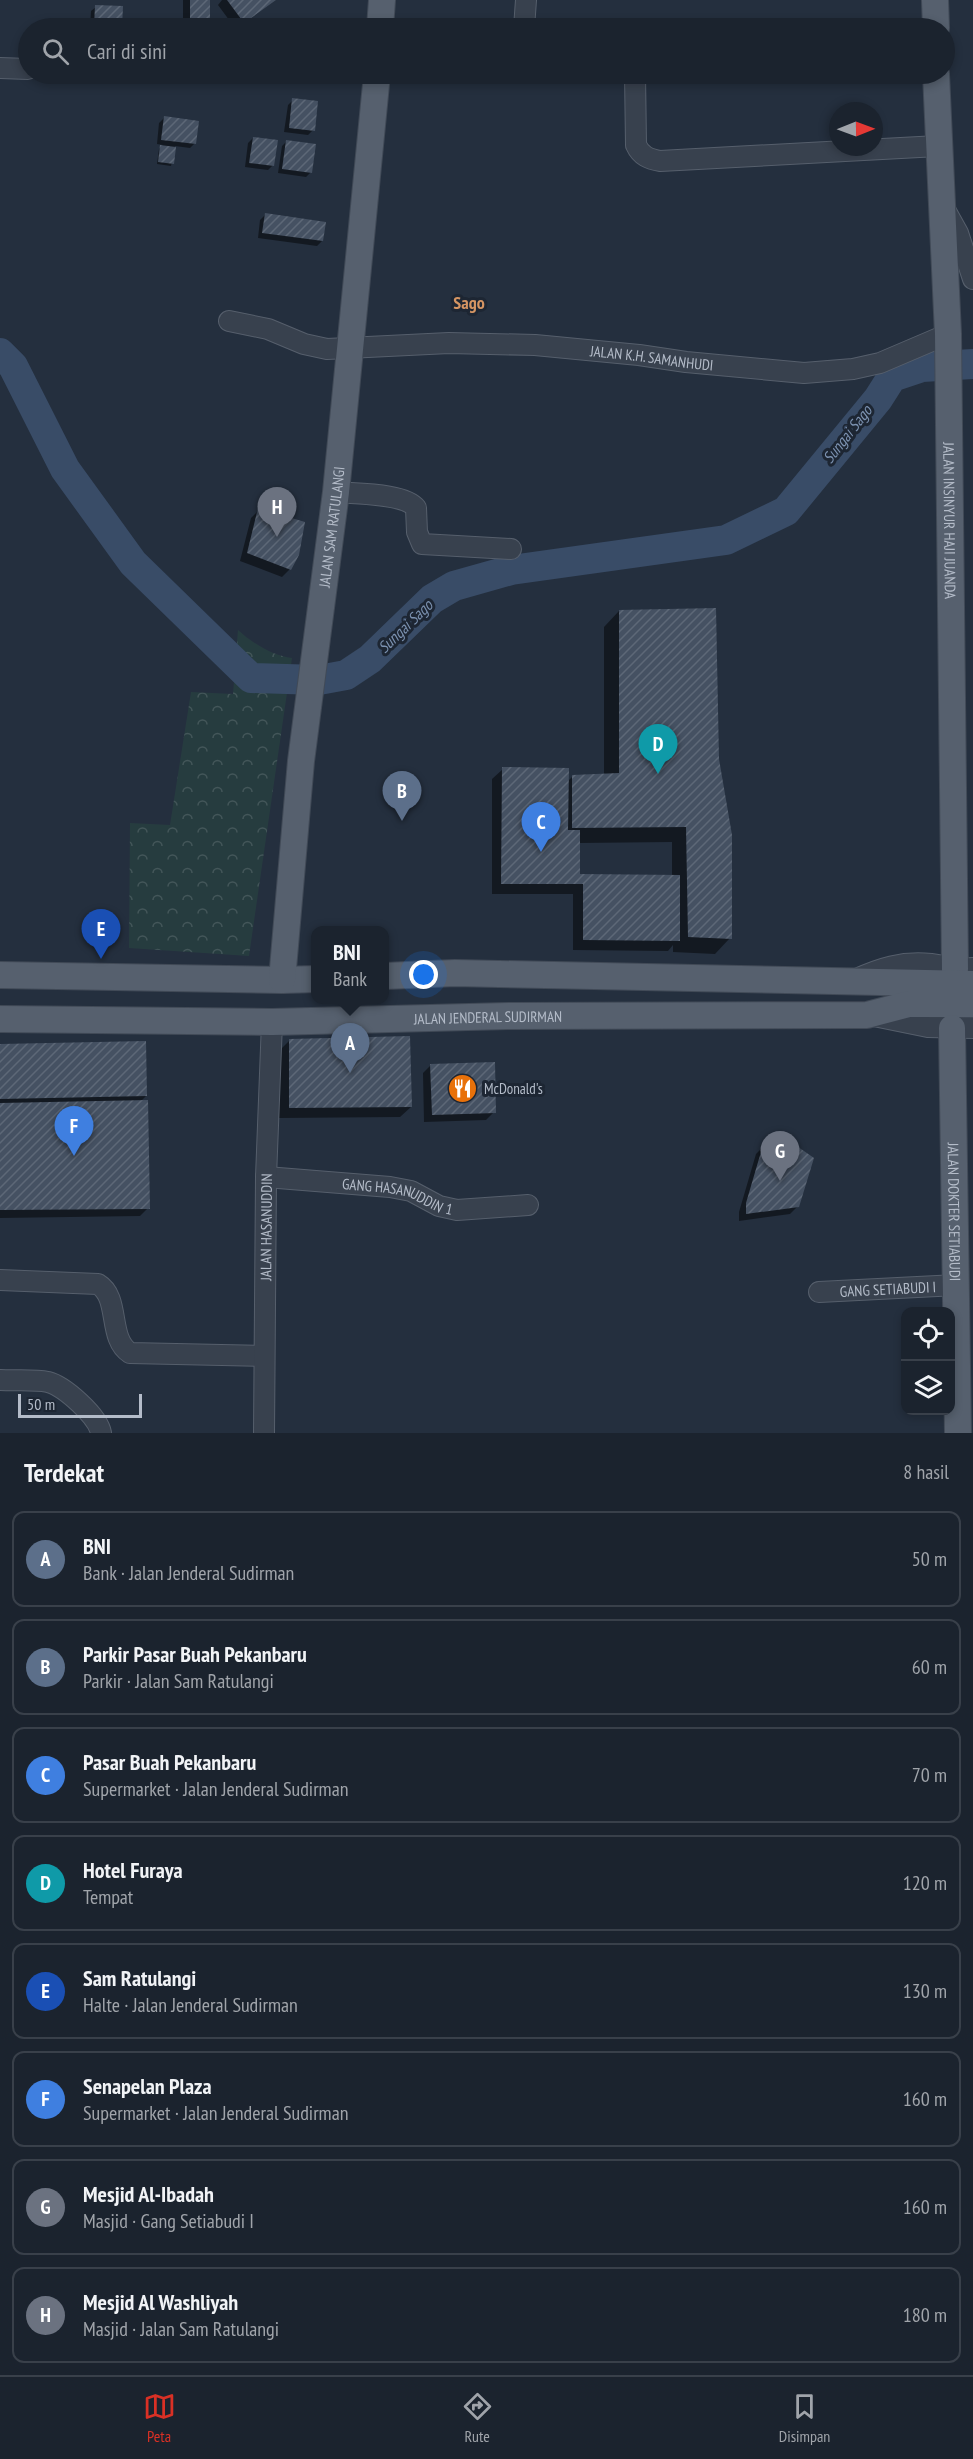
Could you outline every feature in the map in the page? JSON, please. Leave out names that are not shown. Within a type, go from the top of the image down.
[{"type":"main road","points":[[381,18],[382,0]]},
{"type":"main road","points":[[935,0],[936,18]]},
{"type":"main road","name":"JALAN SAM RATULANGI","points":[[282,980],[311,682],[336,492],[376,84]]},
{"type":"main road","name":"JALAN INSINYUR HAJI JUANDA","points":[[936,84],[948,357],[967,974]]},
{"type":"main road","name":"JALAN JENDERAL SUDIRMAN","points":[[389,976],[455,973],[854,980],[973,1004]]},
{"type":"main road","name":"JALAN JENDERAL SUDIRMAN","points":[[0,1019],[272,1022],[508,1016],[867,1015],[967,974]]},
{"type":"main road","points":[[0,975],[311,979]]},
{"type":"main road","name":"JALAN DOKTER SETIABUDI","points":[[958,1433],[957,1285],[964,1237],[963,1028]]},
{"type":"street","points":[[525,18],[526,0]]},
{"type":"street","points":[[0,68],[18,69]]},
{"type":"street","points":[[635,84],[636,145],[642,154],[660,161],[938,146]]},
{"type":"street","points":[[942,204],[966,233],[973,279]]},
{"type":"street","name":"JALAN K.H. SAMANHUDI","points":[[229,321],[268,329],[303,344],[327,349],[448,343],[535,345],[804,373],[948,357]]},
{"type":"street","points":[[336,492],[383,496],[411,502],[416,508],[418,538],[422,543],[511,549]]},
{"type":"street","points":[[854,980],[898,963],[928,964],[967,974]]},
{"type":"street","points":[[867,1015],[928,1027],[963,1028]]},
{"type":"street","name":"JALAN HASANUDDIN","points":[[264,1433],[266,1177],[272,1022]]},
{"type":"street","name":"GANG HASANUDDIN 1","points":[[266,1177],[390,1187],[411,1191],[439,1206],[457,1210],[528,1205]]},
{"type":"street","points":[[0,1280],[98,1284],[108,1294],[121,1343],[130,1353],[263,1356]]},
{"type":"street","name":"GANG SETIABUDI I","points":[[819,1292],[957,1285]]},
{"type":"street","points":[[0,1380],[50,1382],[72,1396],[88,1412],[101,1433]]},
{"type":"green space","points":[[238,630],[263,648],[292,658],[249,956],[129,948],[130,823],[170,825],[191,692],[233,694]]},
{"type":"building","points":[[190,0],[210,0],[210,18],[190,18]]},
{"type":"building","points":[[227,0],[276,0],[251,18],[240,18]]},
{"type":"building","points":[[95,5],[123,6],[122,18],[94,18]]},
{"type":"building","points":[[292,98],[318,101],[315,131],[289,128]]},
{"type":"building","points":[[164,116],[199,121],[196,144],[161,140]]},
{"type":"building","points":[[253,137],[278,140],[274,166],[249,163]]},
{"type":"building","points":[[286,140],[316,144],[312,173],[282,169]]},
{"type":"building","points":[[160,145],[176,147],[174,164],[158,162]]},
{"type":"building","points":[[265,213],[326,222],[323,241],[262,233]]},
{"type":"building","points":[[258,508],[305,522],[299,555],[291,570],[247,553]]},
{"type":"building","points":[[716,608],[719,759],[732,835],[732,939],[688,937],[686,827],[572,828],[572,775],[619,773],[619,610]]},
{"type":"building","points":[[502,767],[569,768],[568,830],[580,830],[580,874],[680,875],[680,941],[583,940],[583,884],[501,884]]},
{"type":"building","points":[[410,1036],[412,1107],[289,1108],[289,1039]]},
{"type":"building","points":[[146,1041],[147,1096],[0,1099],[0,1044]]},
{"type":"building","name":"McDonald's","points":[[495,1062],[496,1113],[432,1115],[430,1064]]},
{"type":"building","points":[[148,1100],[150,1209],[0,1210],[0,1103]]},
{"type":"building","points":[[791,1142],[814,1158],[799,1207],[746,1214],[746,1203],[763,1145]]},
{"type":"waterway","name":"Sungai Sago","points":[[0,353],[13,366],[65,469],[133,563],[251,678],[319,680],[346,675],[370,659],[432,599],[454,586],[511,570],[726,540],[786,511],[878,399],[892,377],[922,367],[973,364]]},
{"type":"place","name":"Mesjid Al Washliyah","points":[[277,537]]},
{"type":"place","name":"Hotel Furaya","points":[[658,774]]},
{"type":"place","name":"Parkir Pasar Buah Pekanbaru","points":[[402,821]]},
{"type":"place","name":"Pasar Buah Pekanbaru","points":[[541,852]]},
{"type":"place","name":"Sam Ratulangi","points":[[101,959]]},
{"type":"place","name":"BNI","points":[[350,1073]]},
{"type":"place","name":"McDonald's","points":[[463,1088]]},
{"type":"place","name":"Senapelan Plaza","points":[[74,1156]]},
{"type":"place","name":"Mesjid Al-Ibadah","points":[[780,1181]]},
{"type":"district","name":"Sago","points":[[469,302]]}]
